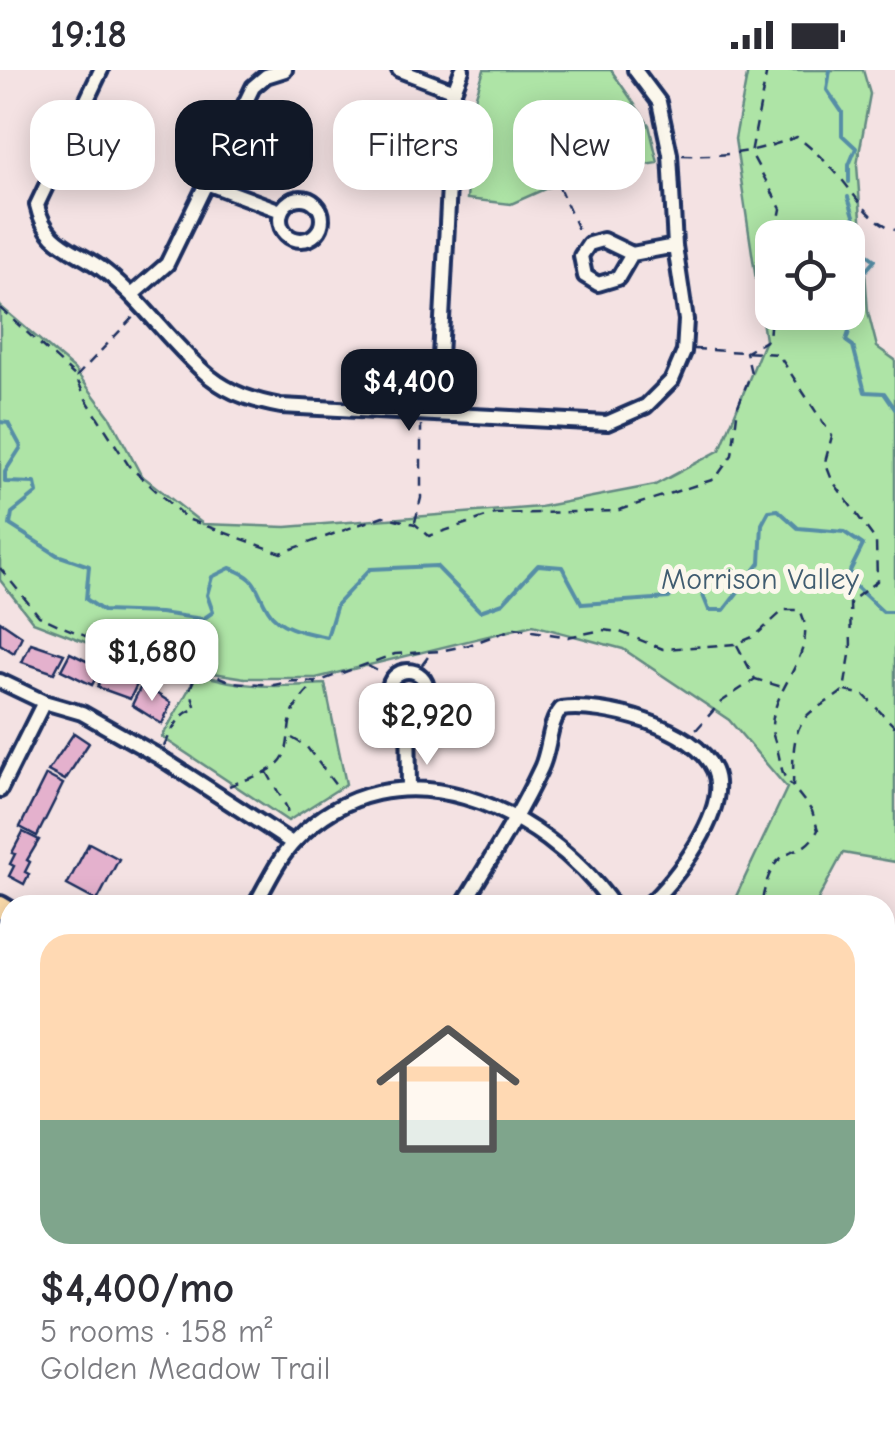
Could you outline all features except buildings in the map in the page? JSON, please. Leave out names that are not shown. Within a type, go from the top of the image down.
[{"type":"street","points":[[101,70],[37,204],[41,222],[49,236],[102,268],[133,294],[209,376],[254,401],[281,406],[607,423],[646,406],[672,380],[684,349],[686,320],[675,246],[670,154],[659,102],[635,70]]},
{"type":"street","points":[[247,100],[253,87],[266,76],[286,70]]},
{"type":"street","points":[[400,70],[454,91]]},
{"type":"street","points":[[437,414],[454,91],[462,70]]},
{"type":"street","points":[[133,294],[168,264],[203,190]]},
{"type":"street","points":[[225,190],[281,211]]},
{"type":"street","points":[[632,254],[675,246]]},
{"type":"street","points":[[0,681],[44,702],[82,714],[158,756],[292,843]]},
{"type":"street","points":[[0,790],[44,702]]},
{"type":"street","points":[[470,895],[544,762],[553,718],[561,709],[630,716],[668,730],[704,756],[714,771],[714,807],[689,859],[660,895]]},
{"type":"street","points":[[408,710],[409,788]]},
{"type":"street","points":[[261,895],[292,843],[330,814],[362,797],[409,788],[453,792],[514,819],[568,856],[605,895]]},
{"type":"path","points":[[767,70],[751,152],[782,209],[780,220]]},
{"type":"path","points":[[670,154],[729,156],[797,137],[843,182],[858,205],[878,223],[895,230]]},
{"type":"path","points":[[561,190],[579,232]]},
{"type":"path","points":[[76,377],[144,306]]},
{"type":"path","points":[[0,308],[76,377],[86,400],[129,466],[187,519],[281,553],[383,516],[415,524],[429,536],[494,514],[616,511],[715,478],[732,455],[738,406],[751,373],[746,352]]},
{"type":"path","points":[[746,352],[769,339],[770,330]]},
{"type":"path","points":[[684,349],[778,354],[832,436],[825,462],[832,480],[876,541],[878,581],[850,602],[851,648],[844,690],[809,714],[800,726],[794,742],[793,787]]},
{"type":"path","points":[[415,524],[420,498],[421,414]]},
{"type":"path","points":[[0,568],[39,616],[95,640],[165,656],[232,682],[274,685],[317,682],[396,654],[468,646],[515,628],[568,637],[602,630],[620,632],[662,649],[736,644],[755,636],[784,610],[800,610],[808,626],[805,646],[784,687],[772,730],[783,778],[812,811],[818,830],[809,846],[778,860],[764,895]]},
{"type":"path","points":[[736,644],[755,679],[784,687]]},
{"type":"path","points":[[422,665],[432,652]]},
{"type":"path","points":[[367,666],[383,674]]},
{"type":"path","points":[[158,756],[180,717],[187,710],[196,709],[190,689],[197,670]]},
{"type":"path","points":[[693,734],[720,702],[755,679]]},
{"type":"path","points":[[228,786],[266,771],[283,756],[291,738],[290,719],[302,696],[317,682]]},
{"type":"path","points":[[844,690],[864,696],[895,726]]},
{"type":"path","points":[[291,738],[306,746],[337,787]]},
{"type":"path","points":[[266,771],[283,798],[288,821]]},
{"type":"green space","points":[[484,70],[611,70],[632,100],[513,100],[513,190],[542,190],[511,204],[467,199],[468,190],[493,190],[493,100],[475,100]]},
{"type":"green space","name":"Morrison Valley","points":[[748,70],[863,70],[870,94],[857,165],[861,220],[755,220],[755,273],[735,139]]},
{"type":"green space","points":[[645,119],[649,125],[658,163],[645,165]]},
{"type":"green space","name":"Morrison Valley","points":[[865,272],[868,312],[877,347],[895,360],[895,862],[843,853],[820,895],[737,895],[787,788],[729,720],[623,649],[533,625],[316,678],[245,678],[175,667],[93,645],[33,622],[0,580],[0,306],[74,369],[110,417],[141,475],[203,524],[286,527],[540,507],[655,485],[720,450],[765,340],[764,330],[865,330]]},
{"type":"green space","points":[[198,673],[245,684],[325,684],[346,784],[288,821],[162,737]]},
{"type":"waterway","points":[[830,70],[827,90],[842,112],[842,135],[856,148],[849,165],[849,182]]},
{"type":"waterway","points":[[848,197],[856,222],[857,247],[875,260],[854,284],[858,304],[846,341],[853,346],[865,392],[884,393],[895,409]]},
{"type":"waterway","points":[[0,422],[8,423],[21,447],[5,472],[5,482],[35,483],[37,493],[12,513],[10,525],[57,555],[89,566],[86,599],[103,611],[203,619],[213,612],[207,595],[212,577],[230,568],[252,580],[279,622],[327,637],[337,604],[370,569],[436,566],[480,611],[503,603],[538,565],[562,567],[582,604],[669,598],[685,577],[696,578],[709,610],[724,610],[760,563],[762,524],[769,511],[778,510],[798,528],[844,532],[863,545],[850,571],[851,582],[883,612],[895,612]]}]
